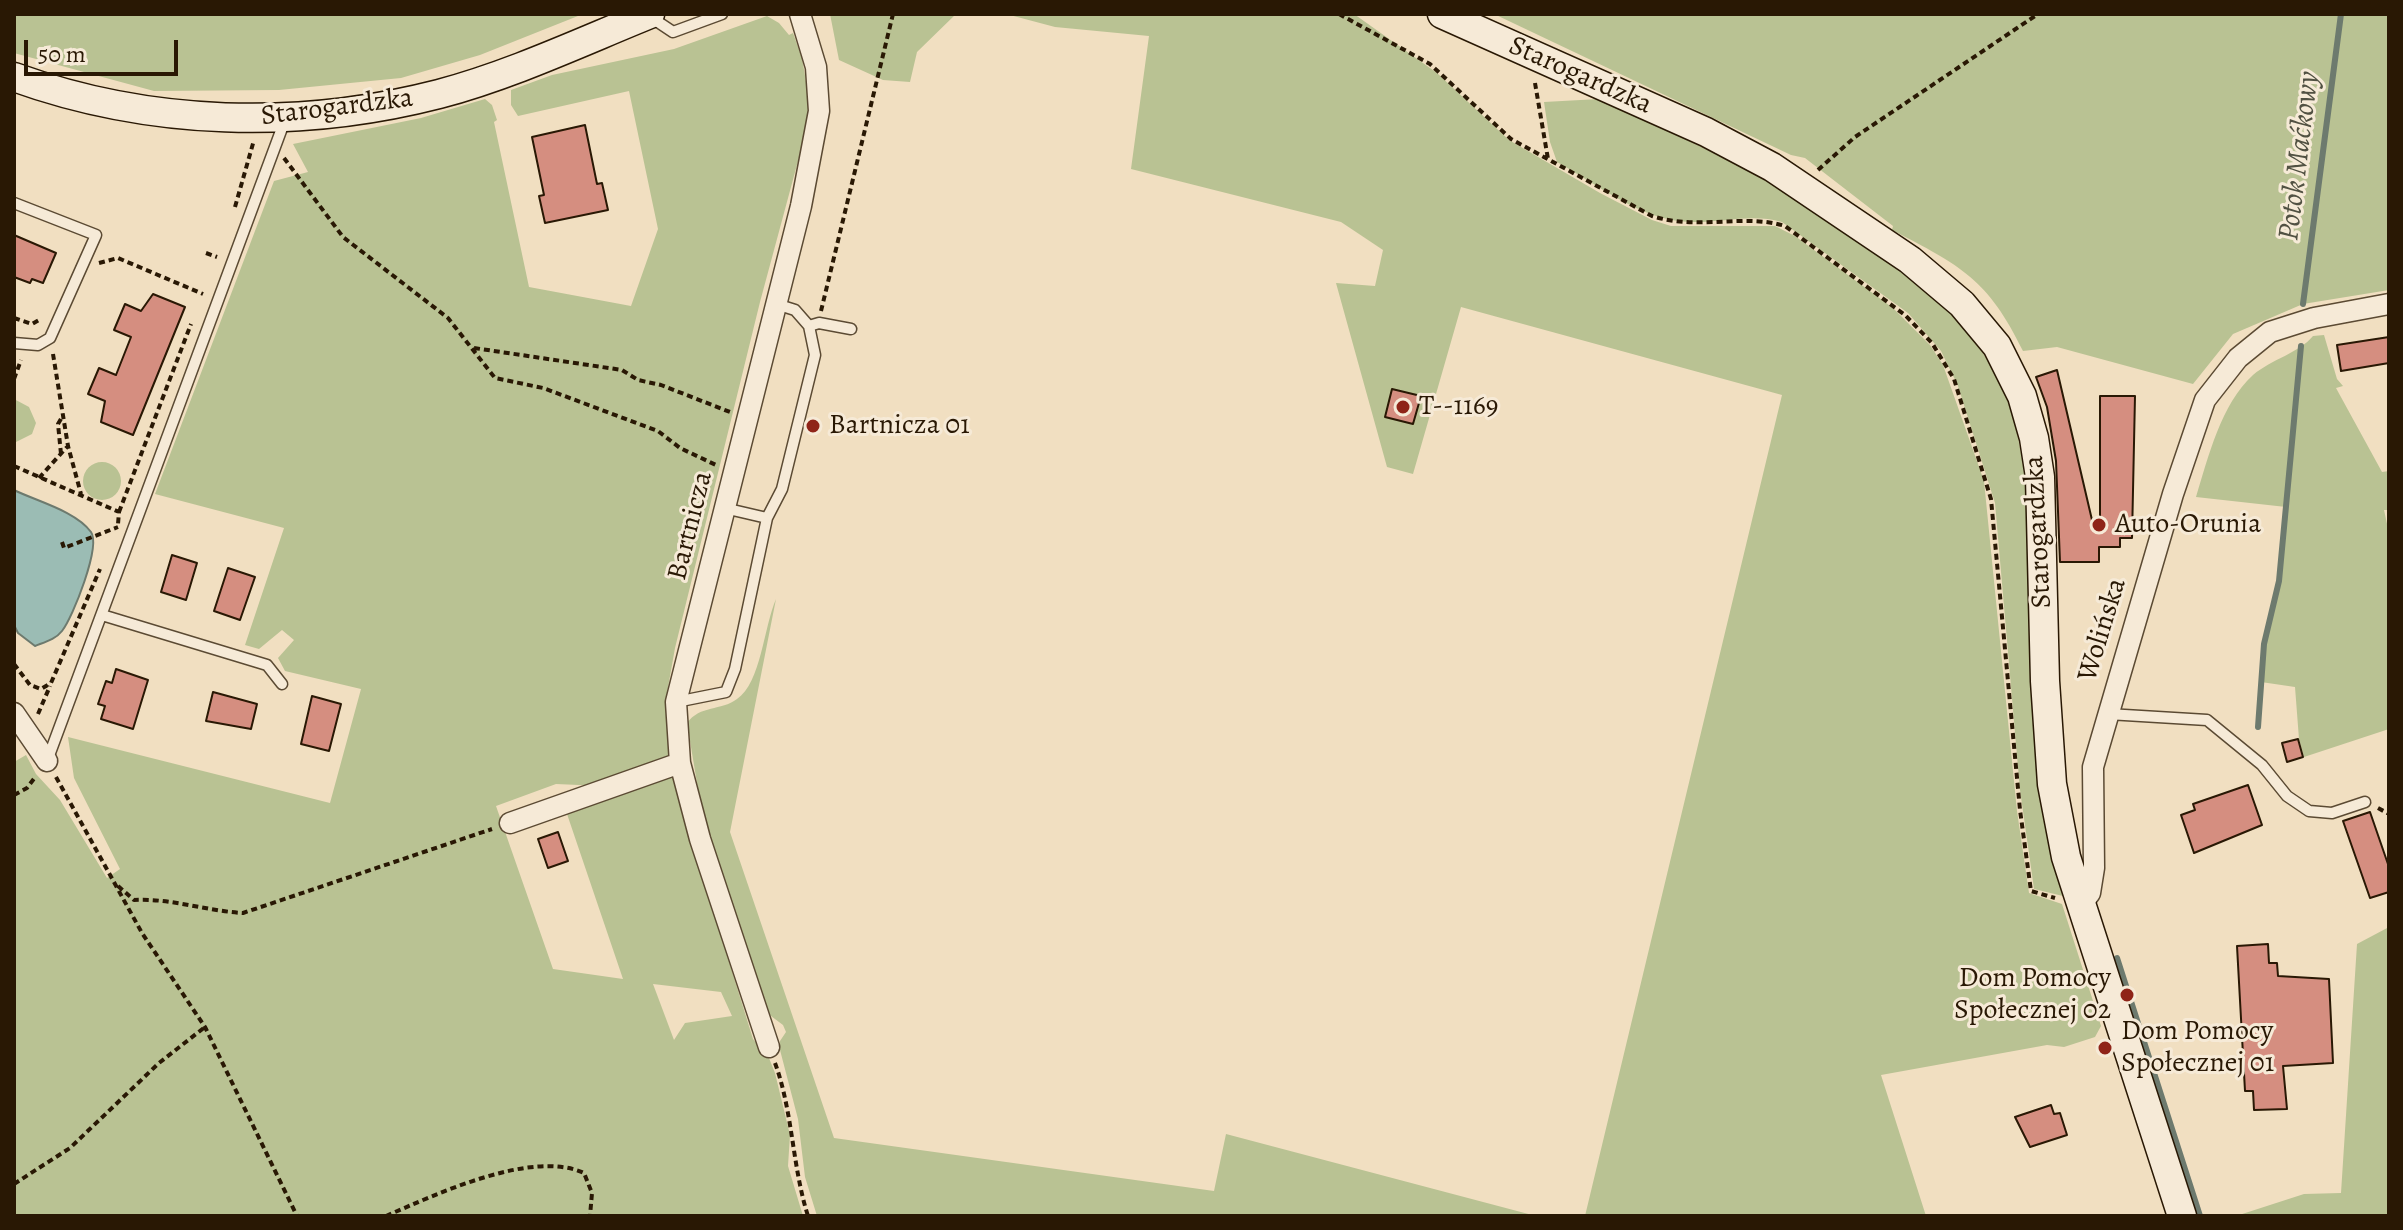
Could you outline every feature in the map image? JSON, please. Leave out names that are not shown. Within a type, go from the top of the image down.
[{"type":"main road","name":"Starogardzka","points":[[14,77],[53,91],[123,107],[206,117],[285,118],[347,112],[439,94],[493,77],[649,14]]},
{"type":"main road","name":"Starogardzka","points":[[1442,14],[1706,132],[1801,185],[1910,260],[1962,304],[1997,346],[2022,396],[2034,438],[2040,477],[2045,681],[2052,784],[2073,903],[2182,1216]]},
{"type":"street","name":"Bartnicza","points":[[769,1047],[700,839],[680,763],[676,702],[776,304],[819,111],[816,67],[800,14]]},
{"type":"street","name":"Wolińska","points":[[2073,903],[2090,893],[2094,868],[2093,767],[2106,714],[2205,400],[2238,358],[2270,332],[2314,318],[2389,304]]},
{"type":"street","points":[[14,713],[47,761]]},
{"type":"street","points":[[510,823],[680,763]]},
{"type":"lane","points":[[649,14],[673,32],[722,14]]},
{"type":"lane","points":[[47,761],[277,147],[285,118]]},
{"type":"lane","points":[[14,203],[96,235],[50,338],[38,345],[14,343]]},
{"type":"lane","points":[[776,304],[795,310],[814,324],[851,329]]},
{"type":"lane","points":[[676,702],[726,692],[735,669],[767,518],[782,489],[815,355],[814,324]]},
{"type":"lane","points":[[724,508],[767,518]]},
{"type":"lane","points":[[102,615],[267,665],[282,684]]},
{"type":"lane","points":[[2106,714],[2207,720],[2262,765],[2287,796],[2309,811],[2332,813],[2365,802]]},
{"type":"path","points":[[814,324],[893,14]]},
{"type":"path","points":[[1339,14],[1430,64],[1511,139],[1634,208],[1675,223],[1768,221],[1785,226],[1905,315],[1942,357],[1954,379],[1991,499],[2020,810],[2031,891],[2073,903]]},
{"type":"path","points":[[1801,185],[1855,137],[2038,14]]},
{"type":"path","points":[[1530,53],[1548,159]]},
{"type":"path","points":[[232,216],[254,140]]},
{"type":"path","points":[[277,147],[343,237],[448,318],[495,378],[543,388],[658,431],[680,448],[733,473]]},
{"type":"path","points":[[212,269],[222,244]]},
{"type":"path","points":[[206,253],[217,257]]},
{"type":"path","points":[[95,266],[118,258],[203,294]]},
{"type":"path","points":[[197,308],[207,282]]},
{"type":"path","points":[[14,318],[32,324],[46,316]]},
{"type":"path","points":[[112,541],[118,527],[119,512],[192,322]]},
{"type":"path","points":[[50,338],[68,446],[81,496]]},
{"type":"path","points":[[472,348],[622,370],[638,380],[699,398],[746,420]]},
{"type":"path","points":[[14,379],[21,360]]},
{"type":"path","points":[[61,456],[58,424],[64,414]]},
{"type":"path","points":[[39,478],[68,446]]},
{"type":"path","points":[[14,466],[119,512]]},
{"type":"path","points":[[64,548],[118,527]]},
{"type":"path","points":[[29,735],[106,555]]},
{"type":"path","points":[[14,664],[35,687],[51,683]]},
{"type":"path","points":[[14,795],[27,788],[47,761],[142,933],[205,1027],[297,1216]]},
{"type":"path","points":[[116,884],[134,900],[163,898],[179,906],[243,913],[510,823]]},
{"type":"path","points":[[14,1184],[70,1148],[159,1063],[205,1027]]},
{"type":"path","points":[[779,1074],[808,1216]]},
{"type":"path","points":[[386,1216],[456,1189],[546,1164],[570,1166],[584,1173],[592,1193],[590,1216]]},
{"type":"green space","points":[[14,14],[583,14],[480,55],[401,78],[279,90],[154,91],[14,53]]},
{"type":"green space","points":[[830,14],[956,14],[917,52],[910,82],[883,80],[839,60]]},
{"type":"green space","points":[[1006,14],[1354,14],[1437,73],[1509,140],[1600,193],[1652,220],[1671,226],[1775,226],[1795,236],[1893,308],[1930,345],[1943,365],[1984,481],[2017,811],[2029,893],[2062,904],[2101,1026],[2095,1037],[2064,1047],[2047,1045],[1881,1075],[1926,1216],[1585,1216],[1782,395],[1461,307],[1413,474],[1387,467],[1336,283],[1375,286],[1383,250],[1341,222],[1131,169],[1149,36],[1055,27]]},
{"type":"green space","points":[[1494,14],[2389,14],[2389,290],[2303,304],[2233,334],[2193,384],[2057,347],[2023,351],[1997,307],[1970,277],[1937,254],[1892,230],[1893,226],[1805,158],[1791,155]]},
{"type":"green space","points":[[767,16],[779,23],[789,35],[793,33],[802,58],[809,99],[805,135],[760,302],[675,648],[667,693],[670,759],[602,786],[556,784],[496,806],[553,969],[623,979],[567,814],[667,774],[674,777],[724,923],[722,939],[753,1039],[769,1058],[775,1073],[790,1135],[788,1166],[803,1216],[14,1216],[14,762],[26,755],[36,774],[60,800],[107,878],[120,869],[74,778],[68,737],[330,803],[361,689],[285,671],[278,658],[294,640],[282,630],[259,649],[245,645],[284,528],[155,494],[274,181],[308,172],[293,144],[421,118],[485,99],[492,105],[497,120],[494,122],[529,287],[631,306],[658,229],[629,91],[518,116],[511,105],[511,90],[552,75],[674,49]],"holes":[[[653,984],[721,992],[732,1016],[685,1023],[674,1040]]]},
{"type":"green space","points":[[1599,99],[1759,177],[1871,246],[1921,285],[1962,326],[1993,369],[2013,417],[2023,468],[2030,542],[2038,782],[2046,832],[2067,897],[2034,889],[2020,790],[1995,503],[1958,386],[1941,351],[1908,313],[1782,222],[1756,218],[1691,222],[1663,218],[1631,205],[1557,162],[1550,142],[1544,102]]},
{"type":"green space","points":[[2324,335],[2337,379],[2343,386],[2336,388],[2382,472],[2389,471],[2389,510],[2384,510],[2389,533],[2389,729],[2304,757],[2299,739],[2295,687],[2261,682],[2264,644],[2279,581],[2286,507],[2196,497],[2217,432],[2242,387],[2260,369],[2300,347],[2313,336]]},
{"type":"green space","points":[[14,399],[29,407],[36,423],[32,434],[14,443]]},
{"type":"green space","points":[[102,462],[116,467],[121,481],[116,495],[102,500],[88,495],[83,481],[88,467]]},
{"type":"green space","points":[[776,599],[730,832],[834,1138],[1214,1191],[1226,1134],[1536,1216],[817,1216],[805,1177],[798,1119],[780,1050],[780,1041],[786,1032],[783,1025],[767,1013],[704,825],[687,723],[698,713],[731,703],[745,691],[757,667]]},
{"type":"green space","points":[[2389,927],[2389,1216],[2236,1216],[2304,1194],[2341,1193],[2357,944]]},
{"type":"water","points":[[14,490],[76,518],[91,532],[93,540],[84,582],[67,623],[57,636],[35,646],[18,633],[14,625]]},
{"type":"building","points":[[585,125],[597,184],[602,183],[608,210],[545,223],[539,196],[544,195],[532,137]]},
{"type":"building","points":[[14,235],[56,253],[43,283],[32,279],[30,283],[14,277]]},
{"type":"building","points":[[153,294],[185,307],[133,435],[101,422],[105,401],[88,394],[99,368],[116,375],[131,337],[114,330],[125,304],[141,311]]},
{"type":"building","points":[[2389,337],[2389,363],[2341,371],[2337,345]]},
{"type":"building","points":[[2057,370],[2092,520],[2100,519],[2100,396],[2135,396],[2132,538],[2120,538],[2120,547],[2099,547],[2099,562],[2060,562],[2056,461],[2047,407],[2036,377]]},
{"type":"building","name":"T--1169","points":[[1392,389],[1421,396],[1413,424],[1385,417]]},
{"type":"building","points":[[172,555],[197,563],[186,600],[161,592]]},
{"type":"building","points":[[228,568],[255,577],[240,620],[214,611]]},
{"type":"building","points":[[116,669],[148,680],[133,729],[101,719],[105,706],[98,704],[106,681],[112,683]]},
{"type":"building","points":[[213,692],[257,704],[251,729],[206,721]]},
{"type":"building","points":[[312,696],[341,704],[329,751],[301,744]]},
{"type":"building","points":[[2298,739],[2303,757],[2287,762],[2282,743]]},
{"type":"building","points":[[2248,785],[2262,825],[2194,853],[2181,815],[2195,810],[2193,804]]},
{"type":"building","points":[[2370,812],[2389,867],[2389,892],[2370,898],[2343,821]]},
{"type":"building","points":[[558,832],[568,861],[548,868],[538,839]]},
{"type":"building","points":[[2268,944],[2269,963],[2277,963],[2278,976],[2329,979],[2333,1063],[2283,1066],[2287,1109],[2254,1110],[2253,1091],[2245,1091],[2237,946]]},
{"type":"building","points":[[2051,1105],[2054,1114],[2060,1113],[2067,1135],[2030,1147],[2015,1117]]},
{"type":"waterway","name":"Potok Maćkowy","points":[[2303,304],[2341,14]]},
{"type":"waterway","name":"Potok Maćkowy","points":[[2258,727],[2264,644],[2279,581],[2301,346]]},
{"type":"waterway","name":"Potok Maćkowy","points":[[2117,958],[2200,1216]]},
{"type":"place","name":"T--1169","points":[[1403,407]]},
{"type":"place","name":"Bartnicza 01","points":[[813,426]]},
{"type":"place","name":"Auto-Orunia","points":[[2099,525]]},
{"type":"place","name":"Dom Pomocy Społecznej 02","points":[[2127,995]]},
{"type":"place","name":"Dom Pomocy Społecznej 01","points":[[2105,1048]]}]
